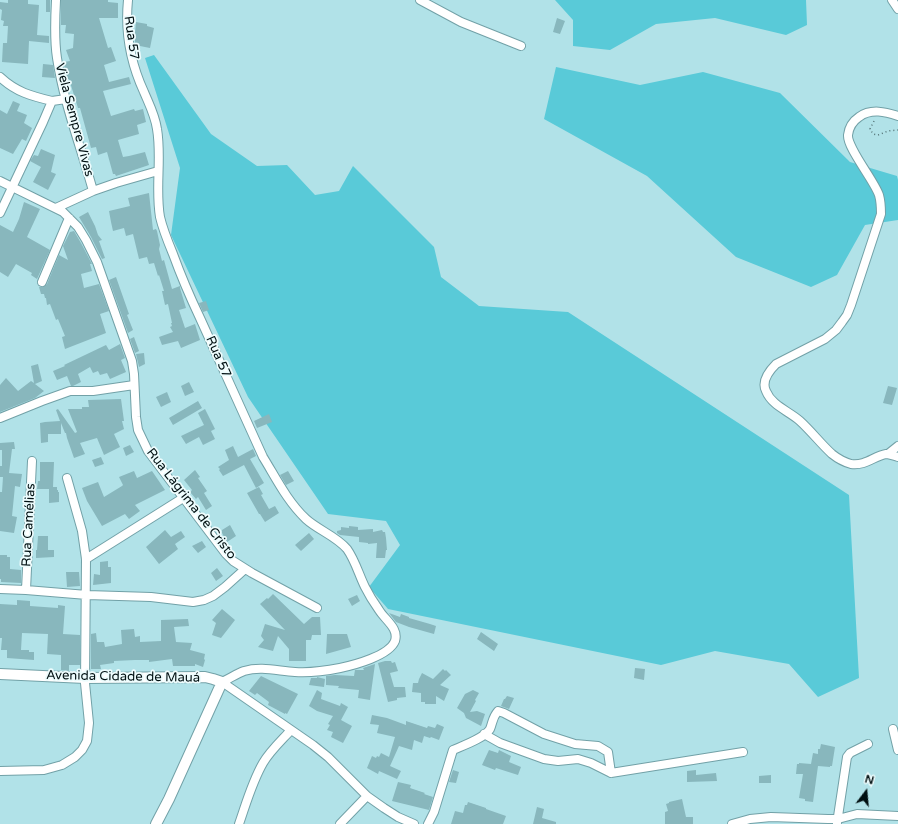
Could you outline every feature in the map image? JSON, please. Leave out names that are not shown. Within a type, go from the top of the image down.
[{"type":"street","name":"Viela Sempre Vivas","points":[[56,0],[55,35],[57,58],[66,100],[92,191]]},
{"type":"street","name":"Rua 57","points":[[128,0],[127,15],[130,49],[138,78],[149,103],[157,129],[159,147],[158,200],[160,216],[165,235],[184,284],[263,457],[292,503],[306,519],[346,548],[352,557],[365,589],[381,613],[391,624],[395,632],[395,640],[392,647],[385,653],[369,660],[318,672],[255,669],[243,671],[222,682]]},
{"type":"street","points":[[420,0],[461,22],[521,46]]},
{"type":"street","points":[[892,0],[898,9]]},
{"type":"street","points":[[0,77],[19,91],[52,101],[66,100]]},
{"type":"street","points":[[0,213],[52,101]]},
{"type":"street","points":[[898,116],[887,112],[876,111],[867,113],[860,116],[853,122],[848,136],[851,145],[879,195],[881,214],[847,315],[836,330],[826,339],[790,356],[770,369],[766,376],[765,384],[765,390],[772,401],[800,420],[832,454],[841,460],[852,464],[870,461],[882,455],[888,454],[898,457]]},
{"type":"street","points":[[56,208],[92,191],[158,171]]},
{"type":"street","name":"Rua Lágrima de Cristo","points":[[0,181],[63,212],[78,227],[86,240],[97,262],[132,361],[138,430],[148,452],[226,554],[244,569],[317,608]]},
{"type":"street","points":[[42,282],[69,218]]},
{"type":"street","points":[[0,418],[70,391],[93,391],[134,385]]},
{"type":"street","points":[[888,454],[898,446]]},
{"type":"street","name":"Rua Camélias","points":[[26,590],[32,461]]},
{"type":"street","points":[[0,771],[44,770],[55,768],[70,761],[82,750],[87,741],[89,723],[85,678],[87,595],[86,559],[82,531],[67,478]]},
{"type":"street","points":[[86,559],[183,498]]},
{"type":"street","points":[[0,589],[87,595],[151,597],[193,602],[204,600],[213,596],[244,569]]},
{"type":"street","name":"Avenida Cidade de Mauá","points":[[0,674],[85,678],[205,677],[214,679],[222,682],[313,745],[328,757],[367,796],[394,814],[414,824]]},
{"type":"street","points":[[156,824],[169,800],[222,682]]},
{"type":"street","points":[[428,824],[434,812],[453,750],[475,741],[489,730],[494,716],[498,711],[544,734],[575,744],[598,746],[608,752],[611,773]]},
{"type":"street","points":[[893,728],[898,750]]},
{"type":"street","points":[[239,824],[263,763],[270,752],[291,730]]},
{"type":"street","points":[[484,734],[500,743],[544,759],[558,761],[578,759],[592,763],[611,773],[743,752]]},
{"type":"street","points":[[837,821],[847,757],[850,753],[868,744]]},
{"type":"street","points":[[340,824],[367,796]]},
{"type":"street","points":[[732,824],[750,818],[771,817],[828,819],[837,821],[857,814],[898,816]]},
{"type":"path","points":[[887,112],[873,121],[870,129],[873,134],[878,135],[888,131],[898,130]]},
{"type":"shaded area","points":[[555,0],[806,0],[807,25],[786,35],[715,18],[656,24],[610,50],[573,46],[573,20]]},
{"type":"shaded area","points":[[154,55],[211,134],[257,166],[287,165],[315,195],[339,191],[353,166],[434,247],[441,277],[479,306],[568,312],[849,495],[859,678],[818,697],[789,664],[715,651],[661,665],[388,609],[369,587],[400,545],[386,521],[328,514],[248,397],[171,235],[180,168],[145,58]]},
{"type":"shaded area","points":[[556,67],[640,85],[703,72],[780,93],[850,162],[897,176],[898,220],[865,225],[837,275],[811,287],[736,257],[647,176],[544,119]]},
{"type":"building","points":[[8,0],[28,0],[28,4],[39,5],[37,35],[49,36],[49,43],[29,41],[28,64],[2,62],[3,43],[7,43],[8,26],[3,26],[4,21],[1,20],[2,10],[0,9],[0,2],[8,3]]},
{"type":"building","points":[[46,0],[50,0],[50,12],[46,12]]},
{"type":"building","points":[[61,0],[108,0],[108,2],[118,3],[118,18],[99,18],[108,48],[111,47],[116,61],[104,65],[109,82],[129,77],[131,84],[103,91],[111,116],[134,109],[135,111],[143,109],[146,122],[137,125],[139,134],[118,140],[123,157],[145,152],[149,165],[116,176],[113,174],[107,152],[98,155],[96,147],[91,148],[80,108],[78,108],[69,79],[66,79],[64,62],[70,61],[66,50],[73,48],[74,34],[65,33],[66,25],[61,25]]},
{"type":"building","points":[[557,18],[565,21],[560,34],[553,32]]},
{"type":"building","points":[[136,22],[147,24],[147,26],[154,28],[150,48],[135,45]]},
{"type":"building","points":[[43,64],[53,65],[55,78],[42,77]]},
{"type":"building","points":[[13,101],[20,104],[17,111],[27,115],[24,123],[32,128],[26,141],[22,139],[13,154],[0,148],[0,110],[7,114]]},
{"type":"building","points":[[41,149],[55,155],[51,172],[56,174],[48,190],[33,182],[41,167],[30,161],[34,155],[38,156]]},
{"type":"building","points":[[149,193],[153,230],[156,229],[157,231],[162,261],[164,260],[172,289],[180,286],[186,308],[179,310],[185,328],[195,324],[200,340],[181,348],[178,341],[162,345],[159,337],[173,332],[170,327],[172,326],[172,323],[168,304],[165,305],[162,291],[164,291],[154,263],[149,264],[147,257],[139,259],[133,234],[126,236],[124,228],[113,231],[111,222],[109,211],[130,206],[128,198]]},
{"type":"building","points":[[24,202],[40,209],[27,237],[50,250],[37,279],[31,275],[32,273],[16,264],[8,277],[0,272],[0,225],[13,232]]},
{"type":"building","points":[[88,212],[98,235],[102,240],[99,241],[105,258],[102,259],[79,217]]},
{"type":"building","points":[[74,231],[92,264],[90,264],[92,271],[81,274],[84,288],[99,284],[109,311],[100,314],[106,333],[65,349],[62,337],[65,336],[58,319],[56,320],[50,304],[47,305],[46,298],[44,294],[41,294],[39,287],[43,287],[47,284],[59,255],[68,260],[63,246],[70,232]]},
{"type":"building","points":[[116,277],[133,330],[128,333],[109,280]]},
{"type":"building","points":[[206,301],[209,310],[203,312],[199,303]]},
{"type":"building","points":[[134,337],[139,351],[135,353],[130,339]]},
{"type":"building","points":[[120,344],[125,358],[121,360],[126,372],[110,379],[107,373],[100,375],[98,371],[93,373],[90,367],[78,374],[81,382],[73,386],[71,386],[67,376],[57,380],[53,371],[106,345],[109,350]]},
{"type":"building","points":[[144,353],[145,364],[139,367],[136,354]]},
{"type":"building","points":[[38,364],[42,381],[35,384],[44,391],[35,398],[0,412],[0,385],[6,378],[18,391],[31,381],[34,383],[31,366]]},
{"type":"building","points":[[189,382],[194,392],[185,396],[181,386]]},
{"type":"building","points":[[888,386],[897,388],[892,405],[883,403]]},
{"type":"building","points":[[167,392],[171,402],[161,407],[156,397]]},
{"type":"building","points":[[121,399],[124,429],[114,434],[120,447],[104,455],[97,438],[80,443],[85,454],[74,458],[66,433],[61,423],[61,434],[48,434],[48,442],[41,443],[40,423],[60,421],[56,410],[58,409],[75,433],[77,432],[68,409],[82,409],[82,407],[89,407],[88,400]]},
{"type":"building","points":[[198,401],[202,408],[173,425],[169,418]]},
{"type":"building","points":[[205,409],[215,429],[211,431],[215,439],[203,445],[199,437],[186,444],[181,436],[204,425],[198,413]]},
{"type":"building","points":[[269,414],[272,422],[257,428],[254,421]]},
{"type":"building","points":[[14,442],[15,449],[12,449],[9,473],[22,474],[20,487],[15,486],[12,516],[17,517],[14,533],[0,531],[0,492],[2,492],[3,477],[0,477],[2,450],[0,450],[0,443]]},
{"type":"building","points":[[130,445],[134,452],[126,456],[123,448]]},
{"type":"building","points":[[233,446],[238,457],[253,449],[256,456],[250,459],[264,483],[256,488],[244,465],[223,476],[218,467],[229,460],[225,450]]},
{"type":"building","points":[[101,457],[104,464],[95,467],[92,460]]},
{"type":"building","points":[[40,462],[54,462],[53,487],[57,487],[59,492],[59,502],[49,503],[49,489],[37,489],[38,481],[40,481]]},
{"type":"building","points":[[195,470],[200,477],[198,478],[207,491],[204,493],[212,506],[206,510],[198,497],[196,499],[190,492],[192,490],[184,480]]},
{"type":"building","points":[[134,471],[137,478],[152,471],[165,490],[135,505],[140,511],[129,519],[125,514],[102,526],[87,501],[82,488],[98,482],[104,497],[123,485],[119,477]]},
{"type":"building","points":[[288,471],[294,481],[286,485],[280,475]]},
{"type":"building","points":[[259,487],[263,494],[261,495],[269,509],[275,506],[279,513],[265,522],[247,493]]},
{"type":"building","points":[[230,525],[236,536],[227,542],[222,530]]},
{"type":"building","points":[[349,526],[358,527],[358,530],[373,529],[373,532],[382,530],[385,532],[387,550],[385,558],[376,558],[377,543],[368,544],[359,542],[359,537],[340,535],[337,533],[337,531],[341,530],[341,527],[349,528]]},
{"type":"building","points":[[165,530],[171,537],[181,531],[185,537],[175,544],[178,549],[159,564],[146,547]]},
{"type":"building","points":[[309,533],[314,539],[301,551],[295,545]]},
{"type":"building","points":[[38,536],[48,536],[48,550],[54,550],[54,557],[36,558]]},
{"type":"building","points":[[202,541],[206,547],[198,553],[192,546]]},
{"type":"building","points":[[0,555],[7,555],[7,557],[10,557],[10,569],[21,570],[21,583],[1,582]]},
{"type":"building","points":[[108,561],[108,567],[111,567],[111,583],[93,585],[94,574],[100,575],[100,562]]},
{"type":"building","points":[[217,568],[223,576],[216,581],[211,573]]},
{"type":"building","points":[[66,572],[79,572],[80,586],[67,587]]},
{"type":"building","points":[[273,594],[304,624],[312,617],[320,617],[321,635],[312,635],[311,640],[306,640],[306,661],[289,661],[289,649],[278,636],[273,651],[258,647],[264,640],[261,636],[265,624],[285,630],[260,604]]},
{"type":"building","points":[[357,595],[360,601],[352,606],[348,599]]},
{"type":"building","points":[[17,600],[30,601],[30,606],[58,608],[58,605],[65,606],[63,634],[80,635],[80,665],[69,665],[69,671],[61,670],[61,655],[47,654],[48,634],[22,633],[21,650],[29,650],[29,652],[34,652],[34,660],[7,658],[7,650],[1,650],[2,638],[0,638],[0,604],[17,605]]},
{"type":"building","points":[[222,609],[235,620],[221,638],[212,635],[216,623],[212,620]]},
{"type":"building","points":[[389,613],[400,617],[401,614],[436,626],[434,634],[396,622]]},
{"type":"building","points":[[188,619],[189,626],[174,627],[176,642],[192,643],[190,650],[205,654],[203,667],[195,664],[195,666],[173,666],[172,659],[149,662],[149,660],[114,661],[114,663],[100,665],[101,669],[91,669],[91,634],[96,633],[97,642],[104,642],[105,647],[122,644],[121,630],[134,629],[135,637],[140,636],[140,642],[161,641],[161,620]]},
{"type":"building","points":[[481,632],[498,644],[494,651],[477,639]]},
{"type":"building","points":[[327,634],[347,634],[351,647],[326,654]]},
{"type":"building","points":[[391,661],[392,663],[395,662],[398,671],[390,673],[394,687],[405,687],[406,697],[397,698],[397,700],[388,702],[378,663]]},
{"type":"building","points":[[375,664],[370,700],[358,698],[359,690],[326,685],[326,676],[354,676],[355,670],[364,670],[363,668]]},
{"type":"building","points":[[635,668],[645,669],[644,680],[634,678]]},
{"type":"building","points":[[443,669],[451,675],[440,685],[449,689],[444,701],[436,696],[436,704],[425,704],[425,702],[421,702],[421,693],[412,692],[413,683],[418,683],[422,673],[433,679]]},
{"type":"building","points":[[261,676],[298,694],[287,714],[268,705],[269,702],[257,693],[255,695],[249,691]]},
{"type":"building","points":[[317,677],[325,679],[324,687],[309,685],[311,678]]},
{"type":"building","points":[[317,690],[322,693],[321,699],[340,706],[341,703],[348,707],[341,720],[352,726],[343,743],[331,737],[333,732],[327,730],[330,725],[328,724],[333,716],[317,711],[309,706]]},
{"type":"building","points":[[473,690],[479,693],[470,712],[477,711],[485,714],[481,726],[466,718],[464,713],[457,708],[465,694]]},
{"type":"building","points":[[507,696],[514,698],[509,709],[501,706]]},
{"type":"building","points":[[372,715],[387,718],[406,725],[406,721],[427,728],[428,726],[435,728],[437,724],[444,727],[439,740],[424,736],[422,743],[414,740],[412,750],[399,746],[390,766],[401,771],[397,779],[379,771],[378,774],[367,768],[372,756],[376,758],[377,756],[379,757],[381,753],[389,757],[395,737],[377,733],[379,725],[370,724]]},
{"type":"building","points":[[821,744],[835,747],[832,766],[818,766],[813,802],[805,801],[805,799],[799,798],[803,774],[796,774],[797,764],[811,764],[813,753],[818,754],[818,749],[820,749]]},
{"type":"building","points":[[489,750],[498,753],[499,750],[511,756],[509,762],[521,767],[518,775],[496,768],[495,770],[482,765]]},
{"type":"building","points":[[453,770],[459,772],[456,783],[449,782]]},
{"type":"building","points":[[696,770],[696,775],[716,773],[717,781],[687,782],[687,771]]},
{"type":"building","points":[[771,775],[771,783],[759,783],[759,776]]},
{"type":"building","points":[[398,782],[411,785],[410,788],[433,797],[429,810],[392,801]]},
{"type":"building","points":[[682,799],[686,817],[693,817],[693,824],[665,824],[665,812],[668,811],[666,804]]},
{"type":"building","points":[[468,802],[506,816],[503,824],[451,824],[455,811],[463,813],[465,805],[467,805]]},
{"type":"building","points":[[537,807],[544,809],[542,818],[556,822],[556,824],[533,824]]}]
